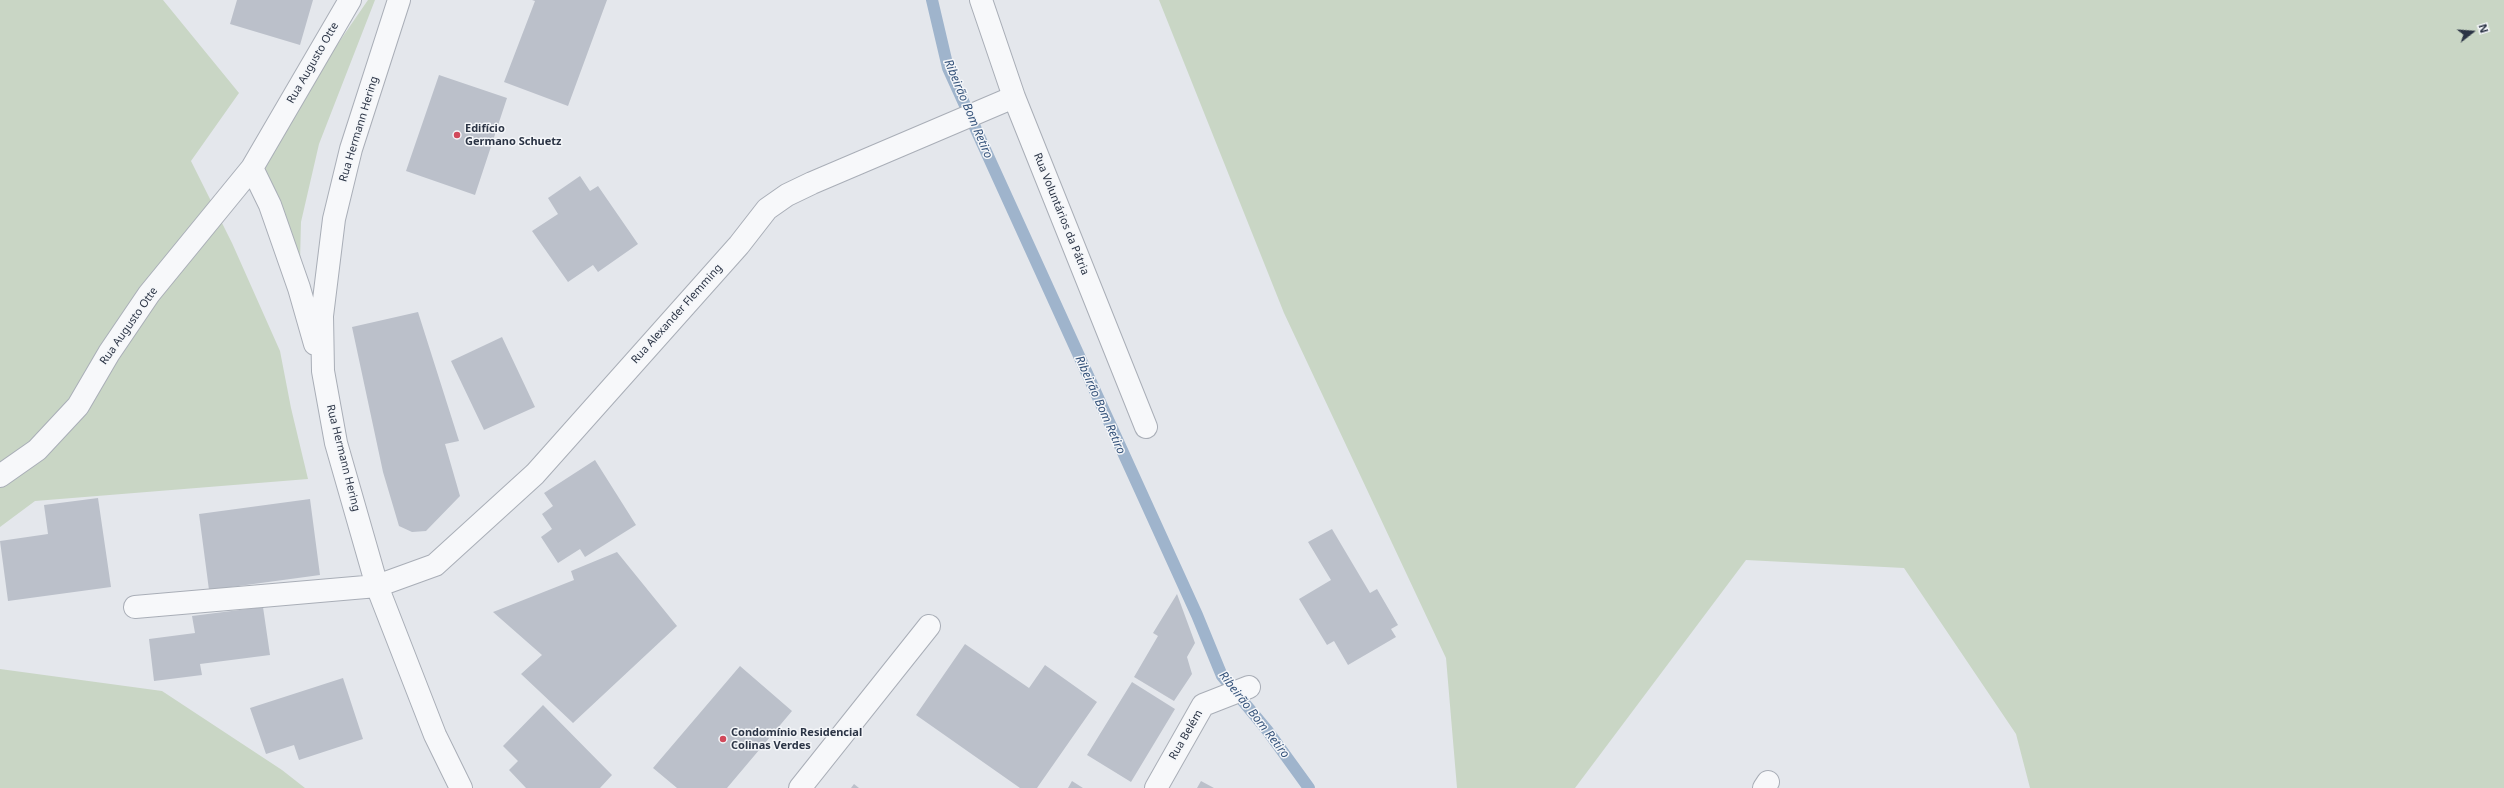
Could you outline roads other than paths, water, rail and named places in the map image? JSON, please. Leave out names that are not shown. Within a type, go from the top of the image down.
[{"type":"street","name":"Rua Augusto Otte","points":[[0,476],[37,450],[78,406],[109,353],[149,294],[252,168],[350,0]]},
{"type":"street","name":"Rua Hermann Hering","points":[[399,0],[351,149],[334,219],[322,316],[323,371],[336,443],[377,586],[435,735],[461,788]]},
{"type":"street","name":"Rua Voluntários da Pátria","points":[[981,0],[1014,97],[1146,426]]},
{"type":"street","name":"Rua Alexander Flemming","points":[[135,607],[377,586],[434,565],[535,474],[739,245],[767,209],[787,195],[812,183],[1014,97]]},
{"type":"street","points":[[252,168],[270,205],[299,288],[323,371]]},
{"type":"street","points":[[800,788],[929,626]]},
{"type":"street","name":"Rua Belém","points":[[1156,788],[1203,705],[1249,687]]},
{"type":"waterway","name":"Ribeirão Bom Retiro","points":[[932,0],[948,68],[1197,615],[1222,676],[1267,730],[1309,788]]},
{"type":"place","name":"Edifício Germano Schuetz","points":[[457,135]]},
{"type":"place","name":"Condomínio Residencial Colinas Verdes","points":[[723,739]]}]
